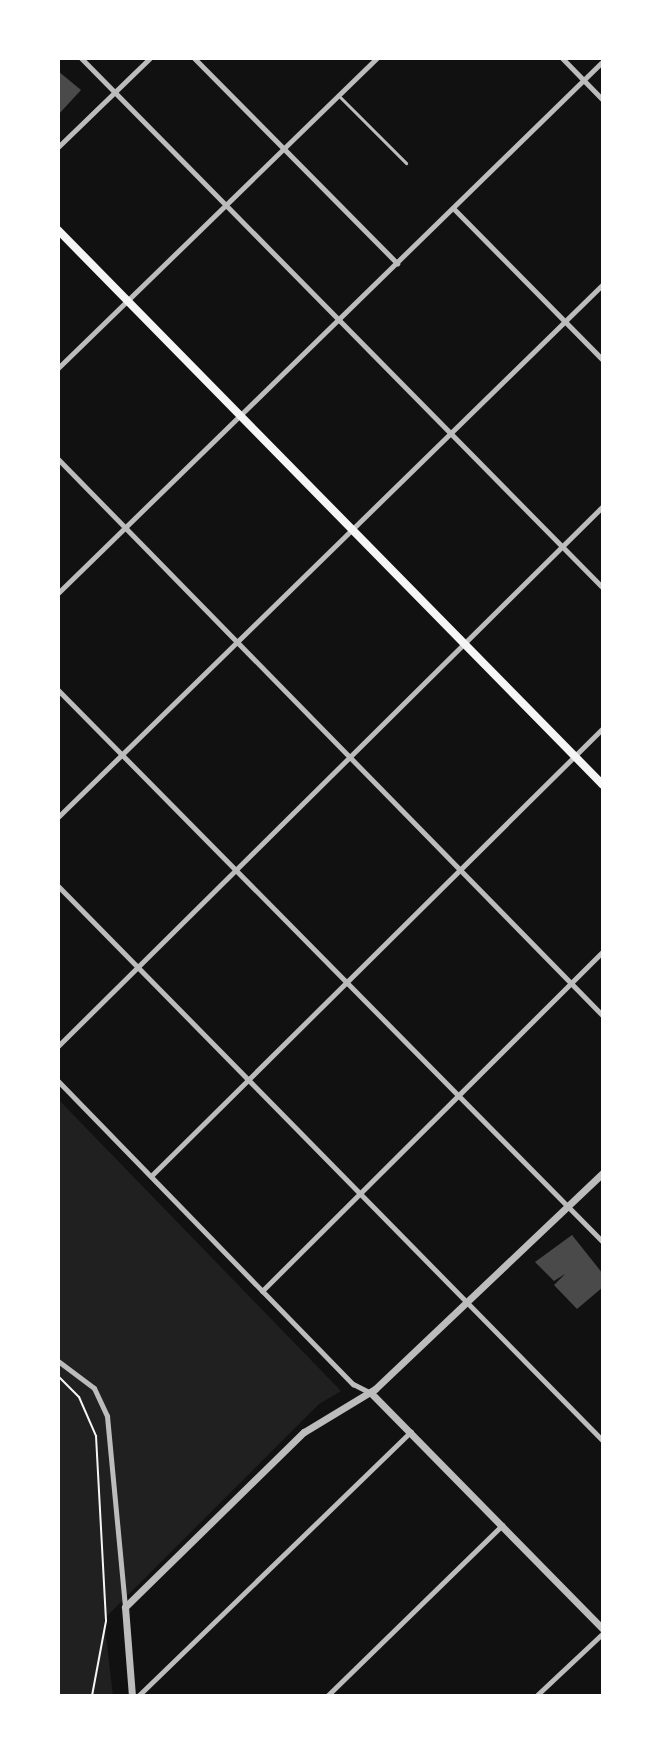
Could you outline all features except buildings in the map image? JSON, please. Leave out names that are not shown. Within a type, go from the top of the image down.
[{"type":"main road","points":[[58,230],[603,785]]},
{"type":"street","points":[[81,58],[603,588]]},
{"type":"street","points":[[58,147],[150,58]]},
{"type":"street","points":[[194,58],[397,263]]},
{"type":"street","points":[[58,368],[377,58]]},
{"type":"street","points":[[562,58],[603,100]]},
{"type":"street","points":[[58,593],[603,61]]},
{"type":"street","points":[[453,208],[603,360]]},
{"type":"street","points":[[58,817],[603,284]]},
{"type":"street","points":[[58,459],[603,1016]]},
{"type":"street","points":[[58,1046],[135,966],[603,506]]},
{"type":"street","points":[[58,690],[603,1242]]},
{"type":"street","points":[[151,1176],[603,728]]},
{"type":"street","points":[[58,886],[603,1441]]},
{"type":"street","points":[[262,1291],[603,951]]},
{"type":"street","points":[[58,1081],[353,1384],[371,1393],[411,1431],[603,1631],[536,1696]]},
{"type":"street","points":[[125,1607],[310,1426],[371,1393],[603,1173]]},
{"type":"street","points":[[58,1361],[94,1388],[107,1416],[132,1696]]},
{"type":"street","points":[[138,1696],[411,1431]]},
{"type":"street","points":[[327,1696],[502,1524]]},
{"type":"lane","points":[[339,96],[406,163]]},
{"type":"path","points":[[58,1376],[79,1397],[96,1436],[106,1609],[92,1696]]},
{"type":"shaded area","points":[[58,1099],[341,1391],[319,1404],[104,1619],[113,1696],[58,1696]]}]
